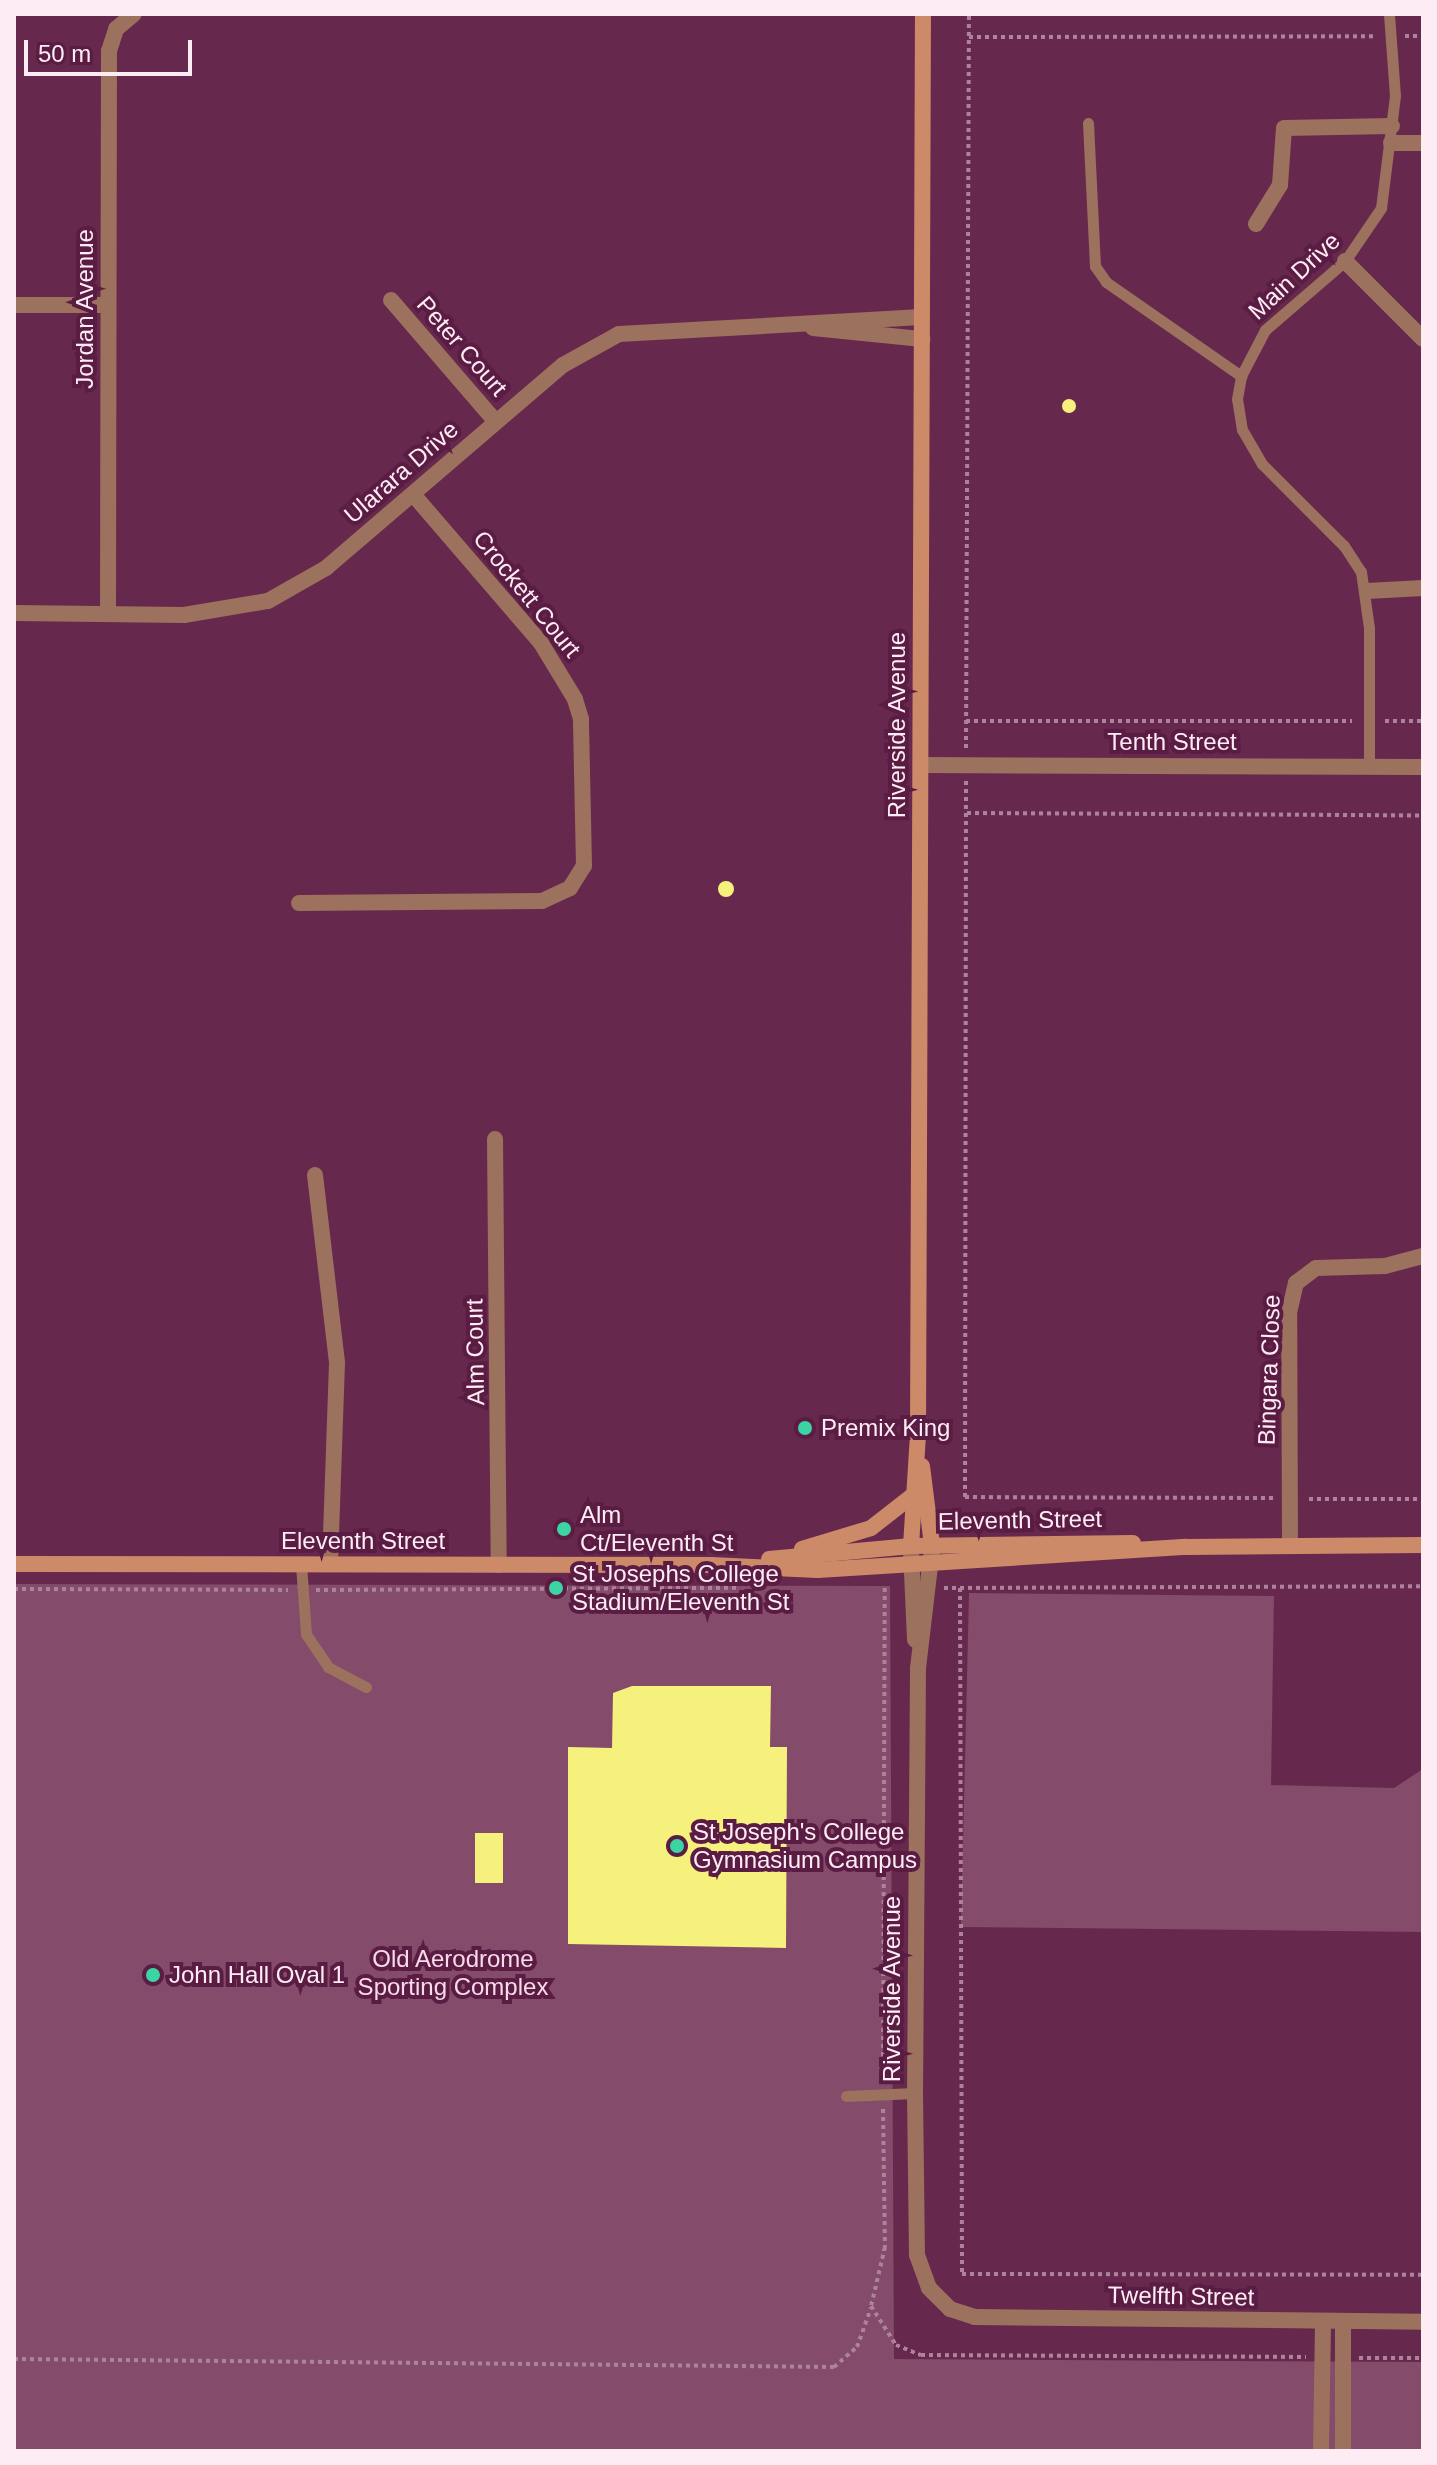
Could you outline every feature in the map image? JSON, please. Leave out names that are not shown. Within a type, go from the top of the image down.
[{"type":"main road","name":"Riverside Avenue","points":[[911,1546],[918,1436],[923,14]]},
{"type":"main road","name":"Riverside Avenue","points":[[918,1436],[932,1545]]},
{"type":"main road","points":[[766,1560],[871,1528],[912,1496]]},
{"type":"main road","name":"Eleventh Street","points":[[711,1565],[932,1545],[1093,1540],[1186,1547]]},
{"type":"main road","name":"Eleventh Street","points":[[14,1564],[931,1567],[1186,1547],[1423,1545]]},
{"type":"street","name":"Jordan Avenue","points":[[108,614],[109,51],[116,29],[134,14]]},
{"type":"street","points":[[1256,224],[1280,185],[1284,128],[1392,135],[1423,143]]},
{"type":"street","points":[[1345,261],[1423,339]]},
{"type":"street","name":"Peter Court","points":[[391,300],[496,422]]},
{"type":"street","points":[[14,305],[108,305]]},
{"type":"street","name":"Ularara Drive","points":[[14,613],[216,614],[268,601],[326,568],[563,365],[619,334],[678,326],[804,326],[865,316],[922,317]]},
{"type":"street","name":"Ularara Drive","points":[[804,326],[862,338],[922,339]]},
{"type":"street","name":"Crockett Court","points":[[299,903],[542,901],[570,888],[584,866],[581,719],[575,699],[541,643],[413,494]]},
{"type":"street","points":[[1367,591],[1423,588]]},
{"type":"street","name":"Tenth Street","points":[[921,765],[1423,767]]},
{"type":"street","name":"Alm Court","points":[[495,1139],[499,1565]]},
{"type":"street","points":[[315,1175],[337,1363],[330,1564]]},
{"type":"street","name":"Bingara Close","points":[[1290,1544],[1289,1313],[1296,1283],[1316,1268],[1385,1266],[1423,1256]]},
{"type":"street","name":"Riverside Avenue","points":[[932,1545],[918,1669],[915,2093],[917,2255],[941,2302]]},
{"type":"street","name":"Riverside Avenue","points":[[911,1546],[909,1587],[918,1669]]},
{"type":"street","name":"Twelfth Street","points":[[941,2302],[974,2317],[1423,2322]]},
{"type":"street","points":[[1321,2451],[1323,2322]]},
{"type":"street","points":[[1343,2322],[1343,2451]]},
{"type":"lane","name":"Main Drive","points":[[1369,767],[1367,591],[1344,546],[1250,447],[1237,415],[1241,376],[1265,330],[1345,261],[1381,208],[1392,135],[1389,14]]},
{"type":"lane","points":[[1088,123],[1089,244],[1095,266],[1106,282],[1241,376]]},
{"type":"lane","points":[[301,1564],[300,1590],[306,1634],[316,1652],[345,1680],[366,1687]]},
{"type":"lane","points":[[846,2096],[915,2093]]},
{"type":"path","points":[[969,14],[965,1497],[1423,1499]]},
{"type":"path","points":[[969,37],[1423,36]]},
{"type":"path","points":[[966,721],[1423,721]]},
{"type":"path","points":[[967,813],[1423,815]]},
{"type":"path","points":[[928,1588],[1423,1586]]},
{"type":"path","points":[[869,1587],[909,1587]]},
{"type":"path","points":[[14,2359],[834,2367],[857,2347],[871,2306],[885,2247],[885,1587]]},
{"type":"path","points":[[14,1589],[742,1588]]},
{"type":"path","points":[[960,1588],[962,2274],[1423,2275]]},
{"type":"path","points":[[871,2306],[885,2336],[921,2355],[1300,2358]]},
{"type":"green space","name":"Old Aerodrome Sporting Complex","points":[[14,1584],[890,1586],[894,2359],[1423,2362],[1423,2451],[14,2451]]},
{"type":"green space","points":[[969,1593],[1274,1596],[1271,1785],[1394,1788],[1423,1769],[1423,1932],[961,1927]]},
{"type":"building","points":[[1069,399],[1076,406],[1069,413],[1062,406]]},
{"type":"building","points":[[726,881],[732,883],[732,895],[726,897],[720,895],[718,889],[720,883]]},
{"type":"building","name":"St Joseph's College Gymnasium Campus","points":[[632,1686],[771,1686],[770,1747],[787,1747],[786,1948],[568,1944],[568,1747],[612,1748],[613,1693]]},
{"type":"building","points":[[475,1833],[503,1833],[503,1883],[475,1883]]},
{"type":"place","name":"Premix King","points":[[805,1428]]},
{"type":"place","name":"Alm Ct/Eleventh St","points":[[564,1529]]},
{"type":"place","name":"St Josephs College Stadium/Eleventh St","points":[[556,1588]]},
{"type":"place","name":"St Joseph's College Gymnasium Campus","points":[[677,1846]]},
{"type":"place","name":"John Hall Oval 1","points":[[153,1975]]}]
